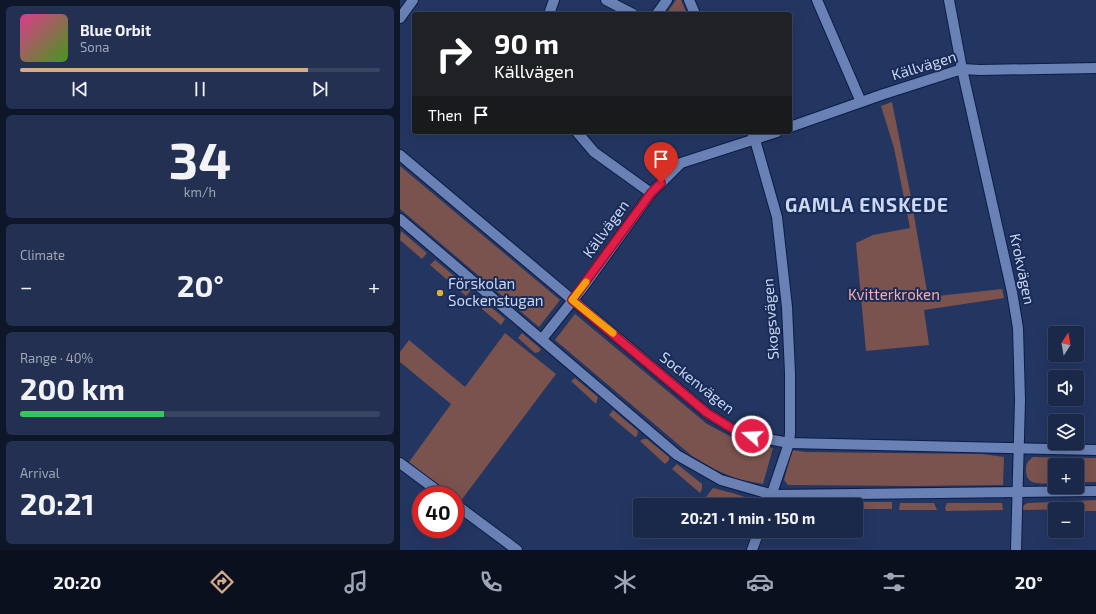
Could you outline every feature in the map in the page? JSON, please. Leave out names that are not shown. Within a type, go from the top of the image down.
[{"type":"street","points":[[400,18],[414,0]]},
{"type":"street","points":[[550,12],[554,0]]},
{"type":"street","points":[[606,0],[629,12]]},
{"type":"street","points":[[658,12],[667,0]]},
{"type":"street","points":[[689,0],[694,12]]},
{"type":"street","points":[[817,0],[861,102]]},
{"type":"street","name":"Krokvägen","points":[[949,0],[962,69],[1012,292],[1018,328],[1020,400],[1016,550]]},
{"type":"street","name":"Källvägen","points":[[792,126],[962,69],[1096,68]]},
{"type":"street","points":[[579,134],[594,152],[651,193]]},
{"type":"street","name":"Källvägen","points":[[542,339],[651,193],[681,163],[754,136],[766,134]]},
{"type":"street","name":"Skogsvägen","points":[[754,136],[776,217],[787,307],[790,373],[790,433],[789,444],[771,498]]},
{"type":"street","name":"Sockenvägen","points":[[400,156],[707,413],[741,434],[789,444],[1096,450]]},
{"type":"street","points":[[400,219],[677,455],[721,480],[772,495],[1096,491]]},
{"type":"street","points":[[400,463],[431,486]]},
{"type":"street","points":[[464,511],[517,550]]},
{"type":"street","points":[[752,550],[756,538]]},
{"type":"green space","points":[[676,0],[681,0],[686,12],[667,12]]},
{"type":"green space","name":"Kvitterkroken","points":[[892,102],[910,192],[928,297],[1002,289],[1004,298],[924,310],[929,345],[866,351],[856,243],[873,235],[910,228],[894,148],[881,106]]},
{"type":"green space","points":[[400,166],[560,300],[539,327],[400,209]]},
{"type":"green space","points":[[401,231],[427,253],[422,259],[400,240]]},
{"type":"green space","points":[[435,260],[471,290],[466,296],[430,265]]},
{"type":"green space","points":[[485,302],[505,319],[501,325],[482,309],[482,304]]},
{"type":"green space","points":[[575,314],[707,424],[739,441],[773,448],[763,484],[737,479],[714,469],[692,456],[555,340]]},
{"type":"green space","points":[[505,333],[556,374],[464,497],[464,486],[440,486],[409,462],[451,404],[400,362],[400,352],[409,340],[465,387]]},
{"type":"green space","points":[[522,333],[541,349],[539,352],[535,353],[518,338]]},
{"type":"green space","points":[[575,378],[598,397],[596,404],[571,381]]},
{"type":"green space","points":[[613,410],[638,431],[637,436],[635,437],[609,415]]},
{"type":"green space","points":[[647,439],[669,457],[669,460],[665,464],[640,441]]},
{"type":"green space","points":[[792,450],[805,452],[982,454],[1004,457],[1003,485],[788,485],[784,480]]},
{"type":"green space","points":[[1033,457],[1096,458],[1096,482],[1084,482],[1084,458],[1048,458],[1048,483],[1032,482],[1027,475],[1026,468]]},
{"type":"green space","points":[[677,464],[702,484],[700,493],[672,469]]},
{"type":"green space","points":[[713,488],[748,498],[708,498],[706,497]]},
{"type":"green space","points":[[1096,500],[1096,511],[1084,511],[1084,502],[1051,502]]},
{"type":"green space","points":[[863,502],[892,502],[892,509],[863,509]]},
{"type":"green space","points":[[1048,502],[1048,510],[1022,510],[1024,505],[1028,503]]},
{"type":"green space","points":[[900,503],[934,503],[937,510],[899,510]]},
{"type":"green space","points":[[947,503],[1002,503],[1003,510],[946,511],[945,508]]},
{"type":"slow traffic","points":[[586,282],[572,300],[613,333]]},
{"type":"place","name":"Förskolan Sockenstugan","points":[[440,293]]},
{"type":"district","name":"GAMLA ENSKEDE","points":[[867,205]]},
{"type":"route","points":[[661,183],[651,193],[581,290],[572,300],[707,413],[741,434],[752,436]]}]
